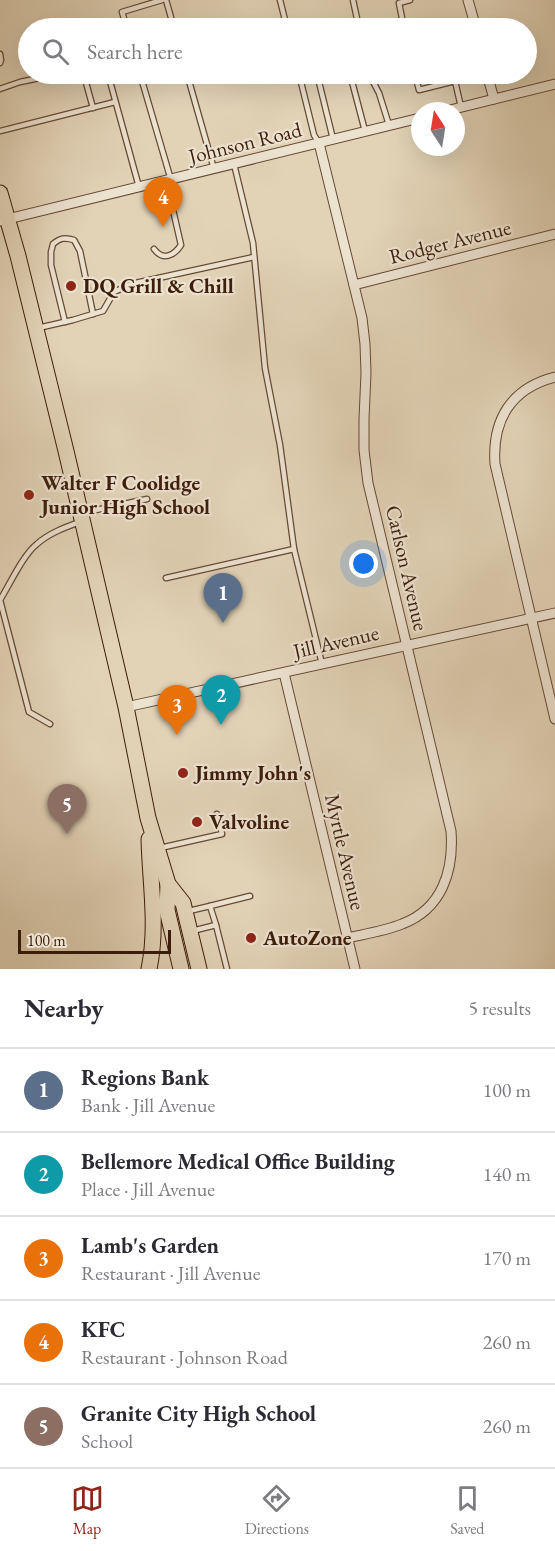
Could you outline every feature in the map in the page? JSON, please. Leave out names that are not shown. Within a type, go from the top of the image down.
[{"type":"main road","points":[[0,193],[4,220],[36,329],[82,517],[126,707],[148,818],[168,884],[167,910],[181,969]]},
{"type":"main road","points":[[148,818],[154,917],[149,969]]},
{"type":"main road","points":[[168,884],[183,903],[199,969]]},
{"type":"street","points":[[468,0],[473,18]]},
{"type":"street","points":[[490,84],[494,99]]},
{"type":"street","points":[[465,106],[555,84]]},
{"type":"street","name":"Johnson Road","points":[[4,220],[411,120]]},
{"type":"street","name":"Carlson Avenue","points":[[319,143],[362,318],[366,373],[364,450],[368,483],[451,831],[452,848],[451,863],[442,890],[424,912],[400,925],[347,938]]},
{"type":"street","name":"Rodger Avenue","points":[[354,285],[555,234]]},
{"type":"street","points":[[555,377],[531,386],[511,404],[498,425],[494,443],[495,464],[555,719]]},
{"type":"street","name":"Jill Avenue","points":[[126,707],[555,613]]},
{"type":"street","name":"Myrtle Avenue","points":[[284,673],[355,969]]},
{"type":"lane","points":[[124,18],[122,12],[164,0],[170,18]]},
{"type":"lane","points":[[280,0],[284,18]]},
{"type":"lane","points":[[353,0],[357,18]]},
{"type":"lane","points":[[403,18],[399,3],[410,0]]},
{"type":"lane","points":[[0,54],[0,63]]},
{"type":"lane","points":[[0,89],[18,83]]},
{"type":"lane","points":[[86,84],[93,108]]},
{"type":"lane","points":[[110,84],[139,187]]},
{"type":"lane","points":[[143,84],[171,180]]},
{"type":"lane","points":[[190,84],[214,169]]},
{"type":"lane","points":[[301,84],[314,135],[319,143]]},
{"type":"lane","points":[[319,84],[333,139]]},
{"type":"lane","points":[[353,84],[365,131]]},
{"type":"lane","points":[[374,84],[389,125]]},
{"type":"lane","points":[[418,84],[419,90],[443,84]]},
{"type":"lane","points":[[456,84],[460,102]]},
{"type":"lane","points":[[0,131],[115,102]]},
{"type":"lane","points":[[234,164],[253,243],[265,368],[280,445],[294,549],[322,664]]},
{"type":"lane","points":[[154,249],[159,255],[164,256],[177,251],[181,245],[173,210],[175,195]]},
{"type":"lane","points":[[65,322],[51,260],[53,244],[58,239],[66,237],[74,240],[80,251],[93,314]]},
{"type":"lane","points":[[36,329],[103,311],[114,292],[132,284],[254,257]]},
{"type":"lane","points":[[50,724],[28,712],[0,600],[36,544],[82,517],[147,499]]},
{"type":"lane","points":[[166,578],[294,549]]},
{"type":"lane","points":[[157,849],[222,834],[217,814]]},
{"type":"lane","points":[[185,912],[250,896]]},
{"type":"lane","points":[[210,906],[227,969]]},
{"type":"lane","points":[[190,932],[216,926]]},
{"type":"place","name":"KFC","points":[[163,227]]},
{"type":"place","name":"DQ Grill & Chill","points":[[71,286]]},
{"type":"place","name":"Walter F Coolidge Junior High School","points":[[29,495]]},
{"type":"place","name":"Regions Bank","points":[[223,623]]},
{"type":"place","name":"Bellemore Medical Office Building","points":[[221,725]]},
{"type":"place","name":"Lamb's Garden","points":[[177,735]]},
{"type":"place","name":"Jimmy John's","points":[[183,773]]},
{"type":"place","name":"Valvoline","points":[[197,822]]},
{"type":"place","name":"Granite City High School","points":[[67,834]]},
{"type":"place","name":"AutoZone","points":[[251,938]]}]
